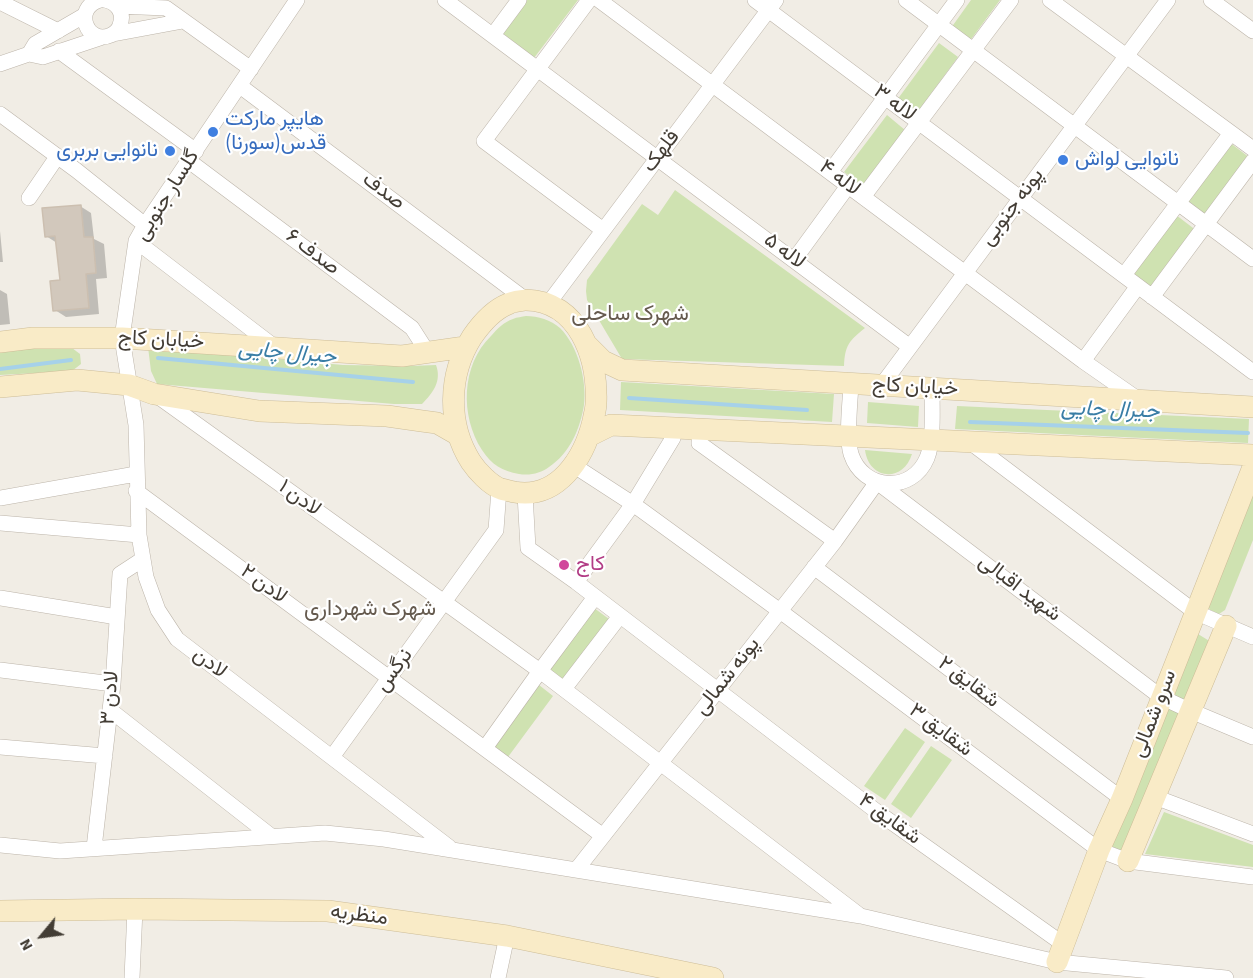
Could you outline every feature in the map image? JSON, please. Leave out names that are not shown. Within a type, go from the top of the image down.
[{"type":"main road","points":[[526,300],[548,304],[565,313],[579,330],[586,344],[595,374],[597,406],[589,436],[582,451],[564,477],[546,489],[525,494],[499,489],[478,472],[466,454],[458,435],[453,413],[453,390],[457,368],[465,347],[478,328],[495,311],[510,303],[526,300]]},
{"type":"main road","name":"خیابان کاج","points":[[0,342],[33,338],[122,338],[402,356],[465,347]]},
{"type":"main road","name":"خیابان کاج","points":[[586,344],[603,361],[621,370],[1253,407]]},
{"type":"main road","points":[[0,387],[76,380],[129,385],[154,394],[259,411],[387,416],[437,423],[458,435]]},
{"type":"main road","points":[[589,436],[611,425],[1253,455]]},
{"type":"main road","name":"سرو شمالی","points":[[1060,953],[1253,467]]},
{"type":"main road","name":"سرو شمالی","points":[[1128,861],[1226,626]]},
{"type":"main road","name":"منظریه","points":[[0,911],[135,909],[328,911],[507,936],[713,978]]},
{"type":"street","name":"گلسار جنوبی","points":[[129,385],[122,338],[136,242],[297,0]]},
{"type":"street","name":"لاله ۵","points":[[445,0],[910,347]]},
{"type":"street","points":[[493,35],[519,0]]},
{"type":"street","points":[[589,0],[484,141],[603,230]]},
{"type":"street","name":"لاله ۴","points":[[599,0],[1083,361],[1140,400]]},
{"type":"street","name":"لاله ۳","points":[[755,0],[772,5],[885,97],[1253,372]]},
{"type":"street","points":[[906,0],[1253,259]]},
{"type":"street","points":[[830,172],[957,0]]},
{"type":"street","points":[[863,197],[1011,0]]},
{"type":"street","points":[[1050,0],[1252,149],[1206,224],[1152,297]]},
{"type":"street","name":"پونه جنوبی","points":[[881,386],[1168,0]]},
{"type":"street","points":[[1211,0],[1253,31]]},
{"type":"street","points":[[0,2],[58,31]]},
{"type":"street","points":[[107,2],[122,18],[121,24],[108,35],[95,35],[85,21],[90,5],[107,2],[166,8],[250,69]]},
{"type":"street","name":"قلهک","points":[[548,304],[772,5]]},
{"type":"street","points":[[29,54],[35,44],[85,15]]},
{"type":"street","points":[[1,63],[29,54],[43,57],[108,35],[183,21]]},
{"type":"street","name":"صدف ۶","points":[[59,51],[412,328],[428,353]]},
{"type":"street","name":"صدف","points":[[240,86],[526,300]]},
{"type":"street","points":[[0,114],[146,225]]},
{"type":"street","points":[[1124,275],[1231,133]]},
{"type":"street","points":[[29,198],[57,157]]},
{"type":"street","points":[[794,260],[848,186]]},
{"type":"street","points":[[136,242],[276,348]]},
{"type":"street","points":[[1083,361],[1138,286]]},
{"type":"street","name":"لادن","points":[[129,385],[136,425],[136,491],[139,535],[146,577],[158,610],[177,639],[450,848]]},
{"type":"street","name":"شهید اقبالی","points":[[851,385],[850,451],[863,474],[877,482],[1161,697],[1253,736]]},
{"type":"street","points":[[877,482],[888,484],[901,482],[913,477],[924,464],[930,440],[932,389]]},
{"type":"street","name":"لادن ۱","points":[[154,394],[540,671],[861,916]]},
{"type":"street","points":[[576,582],[633,504],[673,438],[674,428]]},
{"type":"street","points":[[700,429],[699,443],[835,541]]},
{"type":"street","points":[[970,442],[1195,612],[1253,637]]},
{"type":"street","name":"شقایق ۳","points":[[573,465],[633,504],[780,611],[1099,850],[1128,861],[1253,877]]},
{"type":"street","points":[[0,498],[136,474]]},
{"type":"street","name":"پونه شمالی","points":[[577,869],[835,541],[877,482]]},
{"type":"street","name":"نرگس","points":[[332,757],[496,530],[499,489]]},
{"type":"street","name":"لادن ۲","points":[[136,491],[603,836]]},
{"type":"street","name":"شقایق ۴","points":[[525,494],[528,548],[718,690],[1060,953]]},
{"type":"street","points":[[0,523],[139,535]]},
{"type":"street","name":"لادن ۳","points":[[94,848],[113,684],[120,574],[143,559]]},
{"type":"street","name":"شقایق ۲","points":[[814,567],[1122,799]]},
{"type":"street","points":[[485,748],[595,597]]},
{"type":"street","points":[[0,598],[117,617]]},
{"type":"street","points":[[564,689],[620,616]]},
{"type":"street","points":[[0,670],[113,684]]},
{"type":"street","points":[[110,710],[271,836]]},
{"type":"street","points":[[0,747],[105,756]]},
{"type":"street","points":[[1155,797],[1253,834]]},
{"type":"street","points":[[0,845],[60,850],[325,832],[450,848],[861,916],[1060,953],[1226,978]]},
{"type":"street","points":[[132,978],[135,909]]},
{"type":"street","points":[[498,978],[507,936]]},
{"type":"green space","points":[[526,0],[578,0],[534,58],[501,32]]},
{"type":"green space","points":[[971,0],[1000,0],[969,42],[951,28]]},
{"type":"green space","points":[[939,43],[958,57],[916,114],[897,100]]},
{"type":"green space","points":[[887,115],[905,130],[863,186],[844,172]]},
{"type":"green space","points":[[1229,142],[1250,158],[1206,217],[1185,201]]},
{"type":"green space","points":[[675,190],[865,328],[849,344],[845,353],[844,366],[622,359],[587,300],[587,280],[642,204],[658,215]]},
{"type":"green space","points":[[1176,215],[1197,231],[1153,290],[1132,274]]},
{"type":"green space","points":[[526,316],[548,321],[560,328],[566,335],[580,364],[585,395],[580,423],[563,455],[546,469],[527,475],[502,469],[490,460],[475,437],[467,407],[469,376],[481,348],[504,324],[515,318]]},
{"type":"green space","points":[[36,346],[72,348],[80,354],[81,364],[72,371],[0,375],[0,349]]},
{"type":"green space","points":[[148,347],[343,365],[436,365],[438,376],[433,391],[422,404],[394,404],[157,384],[151,371]]},
{"type":"green space","points":[[621,382],[834,394],[832,422],[620,410]]},
{"type":"green space","points":[[868,402],[919,406],[918,427],[867,423]]},
{"type":"green space","points":[[957,406],[1249,419],[1248,443],[955,429]]},
{"type":"green space","points":[[865,450],[912,454],[908,463],[901,470],[887,474],[873,467]]},
{"type":"green space","points":[[1253,491],[1253,540],[1225,610],[1219,614],[1210,610],[1208,606]]},
{"type":"green space","points":[[594,608],[609,619],[563,680],[549,669]]},
{"type":"green space","points":[[1198,634],[1211,642],[1188,701],[1170,695]]},
{"type":"green space","points":[[539,685],[553,696],[508,757],[494,746]]},
{"type":"green space","points":[[1170,708],[1182,715],[1126,853],[1113,847],[1113,843],[1165,709]]},
{"type":"green space","points":[[905,728],[925,742],[885,800],[864,786]]},
{"type":"green space","points":[[931,746],[952,760],[911,818],[891,804]]},
{"type":"green space","points":[[1164,812],[1253,845],[1253,867],[1145,854]]},
{"type":"building","points":[[81,205],[84,237],[93,237],[96,273],[86,274],[89,308],[53,311],[50,281],[60,280],[55,236],[45,237],[42,208]]},
{"type":"waterway","name":"جیرال چایی","points":[[158,358],[413,382]]},
{"type":"waterway","name":"جیرال چایی","points":[[0,369],[71,360]]},
{"type":"waterway","name":"جیرال چایی","points":[[629,398],[807,410]]},
{"type":"waterway","name":"جیرال چایی","points":[[970,422],[1248,433]]},
{"type":"place","name":"هایپر مارکت قدس(سورنا)","points":[[213,132]]},
{"type":"place","name":"نانوایی بربری","points":[[170,151]]},
{"type":"place","name":"نانوایی لواش","points":[[1063,160]]},
{"type":"place","name":"کاج","points":[[564,565]]},
{"type":"district","name":"شهرک ساحلی","points":[[630,315]]},
{"type":"district","name":"شهرک شهرداری","points":[[370,610]]}]
